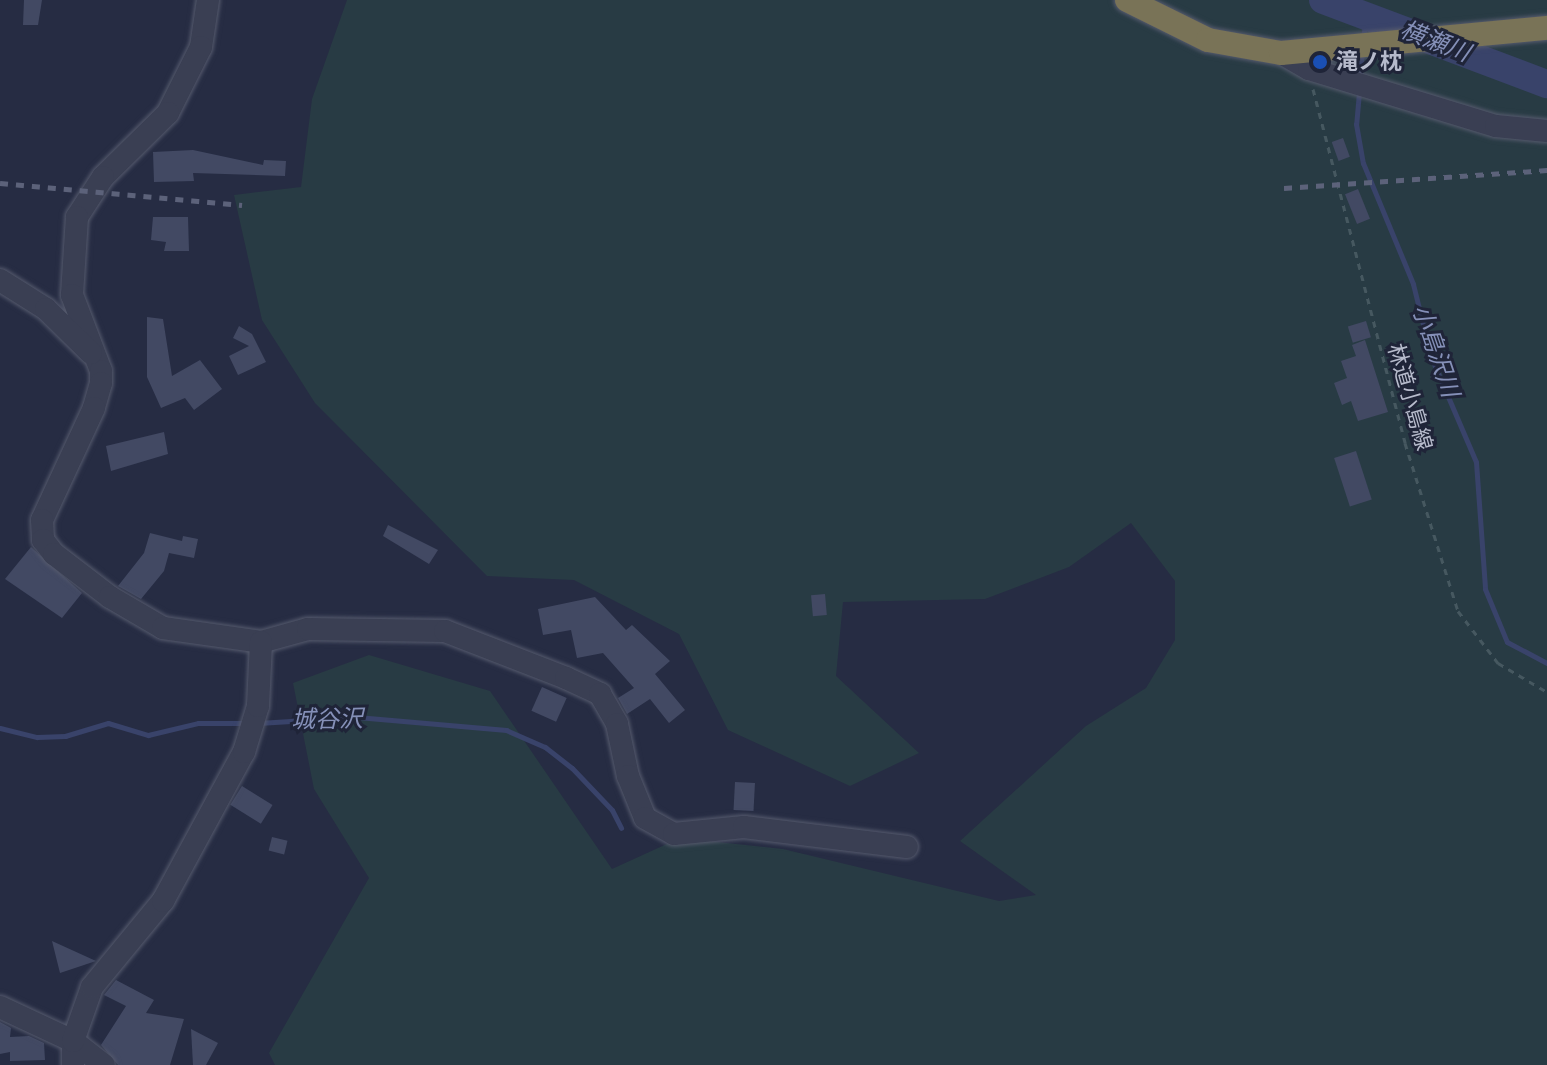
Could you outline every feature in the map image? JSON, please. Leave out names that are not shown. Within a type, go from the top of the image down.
[{"type":"highway","points":[[1127,0],[1208,40],[1281,53],[1328,52],[1547,28]]},
{"type":"street","points":[[208,0],[201,47],[168,113],[103,177],[77,217],[72,295],[91,353],[101,371],[99,396],[42,520],[43,540],[66,565],[110,597],[163,628],[261,645],[308,629],[445,631],[600,694],[617,724],[628,776],[645,818],[674,834],[744,827],[907,847]]},
{"type":"street","points":[[1281,53],[1309,69],[1496,126],[1547,131]]},
{"type":"street","points":[[0,280],[46,309],[91,353]]},
{"type":"street","points":[[73,1065],[73,1041],[92,987],[163,901],[244,752],[258,706],[261,645]]},
{"type":"street","points":[[0,1007],[73,1041],[104,1065]]},
{"type":"path","name":"林道小島線","points":[[1309,69],[1405,443],[1458,611],[1498,663],[1547,692]]},
{"type":"shaded area","points":[[347,0],[1547,0],[1547,1065],[275,1065],[269,1053],[369,878],[314,789],[293,683],[369,655],[490,691],[612,869],[680,838],[783,849],[999,901],[1036,895],[960,841],[1086,726],[1146,688],[1175,640],[1175,581],[1131,523],[1069,567],[985,599],[843,602],[836,676],[919,753],[850,786],[728,730],[679,634],[574,580],[487,576],[315,403],[262,320],[234,195],[301,187],[312,99]]},
{"type":"building","points":[[24,0],[42,0],[38,25],[23,25]]},
{"type":"building","points":[[1343,138],[1350,157],[1339,161],[1332,142]]},
{"type":"building","points":[[193,150],[263,165],[264,160],[286,161],[285,176],[193,173],[194,181],[154,182],[153,152]]},
{"type":"building","points":[[1358,189],[1370,219],[1357,224],[1345,194]]},
{"type":"building","points":[[153,217],[188,217],[189,251],[164,251],[166,242],[151,240]]},
{"type":"building","points":[[147,317],[163,319],[172,376],[200,360],[222,389],[194,410],[185,398],[161,408],[147,377]]},
{"type":"building","points":[[1366,321],[1371,337],[1353,343],[1348,327]]},
{"type":"building","points":[[239,326],[252,334],[266,362],[238,375],[229,356],[249,346],[233,338]]},
{"type":"building","points":[[1365,340],[1388,412],[1358,421],[1351,401],[1342,405],[1334,383],[1347,378],[1341,361],[1356,356],[1352,345]]},
{"type":"building","points":[[164,432],[168,454],[111,471],[106,446]]},
{"type":"building","points":[[1356,451],[1372,500],[1350,507],[1334,458]]},
{"type":"building","points":[[388,525],[438,550],[429,564],[383,536]]},
{"type":"building","points":[[150,533],[182,541],[183,536],[198,539],[194,558],[169,553],[164,571],[141,599],[118,586],[144,553]]},
{"type":"building","points":[[31,547],[82,593],[62,618],[5,579]]},
{"type":"building","points":[[825,594],[827,615],[813,616],[811,595]]},
{"type":"building","points":[[595,597],[626,630],[632,625],[670,661],[655,674],[685,710],[669,723],[650,699],[627,714],[618,698],[634,688],[603,653],[577,658],[571,630],[543,635],[538,609]]},
{"type":"building","points":[[542,687],[567,698],[556,722],[531,711]]},
{"type":"building","points":[[735,782],[755,783],[754,811],[734,810]]},
{"type":"building","points":[[242,786],[273,805],[261,824],[230,805]]},
{"type":"building","points":[[272,837],[288,841],[284,854],[269,851]]},
{"type":"building","points":[[52,941],[96,961],[60,973]]},
{"type":"building","points":[[116,980],[154,1000],[146,1013],[184,1019],[170,1065],[118,1065],[101,1045],[126,1006],[104,995]]},
{"type":"building","points":[[0,1022],[11,1028],[10,1037],[29,1036],[44,1043],[45,1060],[10,1061],[10,1052],[0,1054]]},
{"type":"building","points":[[191,1029],[218,1043],[206,1065],[193,1065]]},
{"type":"waterway","name":"横瀬川","points":[[1323,0],[1547,84]]},
{"type":"waterway","name":"小島沢川","points":[[1363,38],[1366,18]]},
{"type":"waterway","name":"小島沢川","points":[[1360,78],[1362,52]]},
{"type":"waterway","name":"小島沢川","points":[[1359,92],[1356,124],[1363,163],[1413,284],[1431,357],[1476,462],[1485,589],[1507,642],[1547,663]]},
{"type":"waterway","name":"城谷沢","points":[[258,723],[357,717],[506,730],[545,747],[572,768],[612,810],[621,828]]},
{"type":"waterway","name":"城谷沢","points":[[0,728],[37,737],[65,736],[108,723],[148,735],[198,723],[244,723]]},
{"type":"railway","points":[[1284,188],[1547,170]]},
{"type":"railway","points":[[0,183],[242,205]]},
{"type":"place","name":"滝ノ枕","points":[[1320,62]]}]
